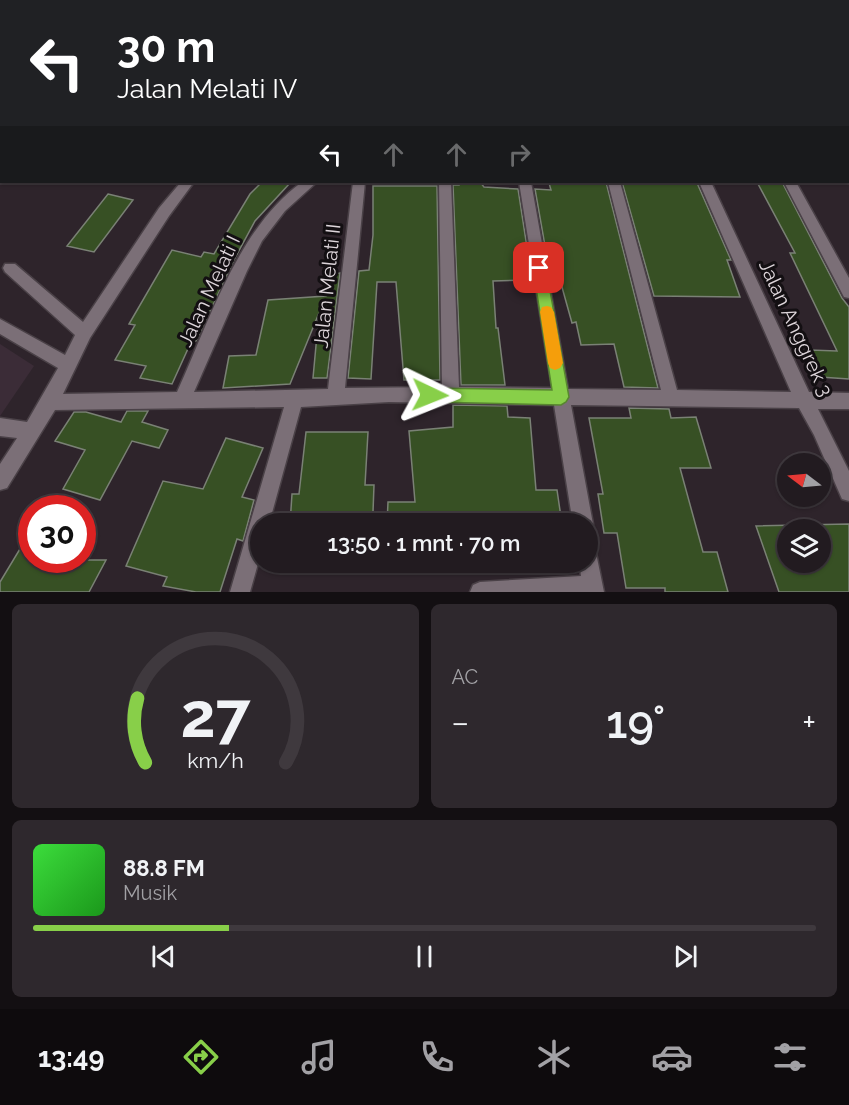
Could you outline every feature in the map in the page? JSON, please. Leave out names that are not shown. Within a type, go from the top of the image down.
[{"type":"street","points":[[0,480],[50,402],[84,333],[164,212],[187,183]]},
{"type":"street","name":"Jalan Melati I","points":[[182,400],[249,249],[265,224],[287,199],[310,183]]},
{"type":"street","name":"Jalan Melati II","points":[[336,396],[359,183]]},
{"type":"street","points":[[445,183],[451,396]]},
{"type":"street","points":[[525,183],[581,513]]},
{"type":"street","points":[[614,183],[671,398]]},
{"type":"street","name":"Jalan Anggrek 3","points":[[705,183],[804,401],[820,429],[849,492]]},
{"type":"street","points":[[791,183],[849,292]]},
{"type":"street","points":[[10,268],[84,333]]},
{"type":"street","points":[[0,327],[69,366]]},
{"type":"street","points":[[50,402],[296,399],[389,394],[849,401]]},
{"type":"street","points":[[240,592],[296,399]]},
{"type":"street","points":[[0,428],[31,431]]},
{"type":"street","points":[[480,592],[594,589],[591,573]]},
{"type":"shaded area","points":[[0,344],[34,366],[0,416]]},
{"type":"building","points":[[261,183],[290,183],[255,221],[196,341],[192,340],[172,384],[140,378],[146,366],[115,360],[135,325],[129,324],[172,250],[201,257],[204,252],[214,254],[250,194]]},
{"type":"building","points":[[459,183],[481,183],[484,187],[518,189],[532,280],[493,281],[496,328],[498,328],[505,385],[461,385],[453,185],[459,185]]},
{"type":"building","points":[[549,183],[606,183],[658,388],[624,387],[614,344],[581,345],[576,322],[572,323],[560,280],[551,280],[535,189],[551,190]]},
{"type":"building","points":[[622,183],[697,183],[731,260],[727,260],[740,297],[654,296]]},
{"type":"building","points":[[758,183],[783,183],[842,298],[849,307],[849,379],[820,377],[810,350],[837,351],[790,253],[795,253]]},
{"type":"building","points":[[373,186],[437,186],[440,380],[404,380],[396,282],[377,282],[371,379],[348,378],[359,271],[369,270],[373,235]]},
{"type":"building","points":[[108,194],[133,200],[94,252],[67,246]]},
{"type":"building","points":[[340,273],[327,378],[313,378],[319,313],[290,384],[223,388],[229,356],[256,355],[268,300],[326,296],[326,274]]},
{"type":"building","points":[[453,405],[507,406],[508,417],[530,418],[536,490],[557,490],[560,513],[388,513],[388,502],[415,502],[409,431],[453,427]]},
{"type":"building","points":[[629,408],[669,409],[671,418],[696,417],[711,468],[680,468],[703,552],[717,552],[728,592],[665,592],[665,588],[626,588],[617,533],[604,533],[598,494],[603,494],[589,418],[631,418]]},
{"type":"building","points":[[127,411],[148,411],[142,422],[168,430],[159,448],[132,441],[100,500],[96,499],[96,495],[83,495],[63,489],[85,450],[55,441],[74,412],[86,412],[121,422]]},
{"type":"building","points":[[306,432],[368,432],[365,485],[374,485],[373,512],[291,513],[292,494],[299,494]]},
{"type":"building","points":[[226,438],[263,448],[242,497],[254,500],[243,541],[237,539],[220,592],[196,592],[163,586],[167,577],[126,566],[163,481],[203,489]]},
{"type":"building","points":[[831,524],[849,524],[849,592],[779,592],[756,526],[777,526],[777,573],[831,573]]},
{"type":"building","points":[[18,552],[18,573],[96,573],[96,560],[106,560],[89,592],[0,592],[0,582]]},
{"type":"slow traffic","points":[[547,312],[555,363]]},
{"type":"route","points":[[430,395],[561,397],[539,268]]}]
